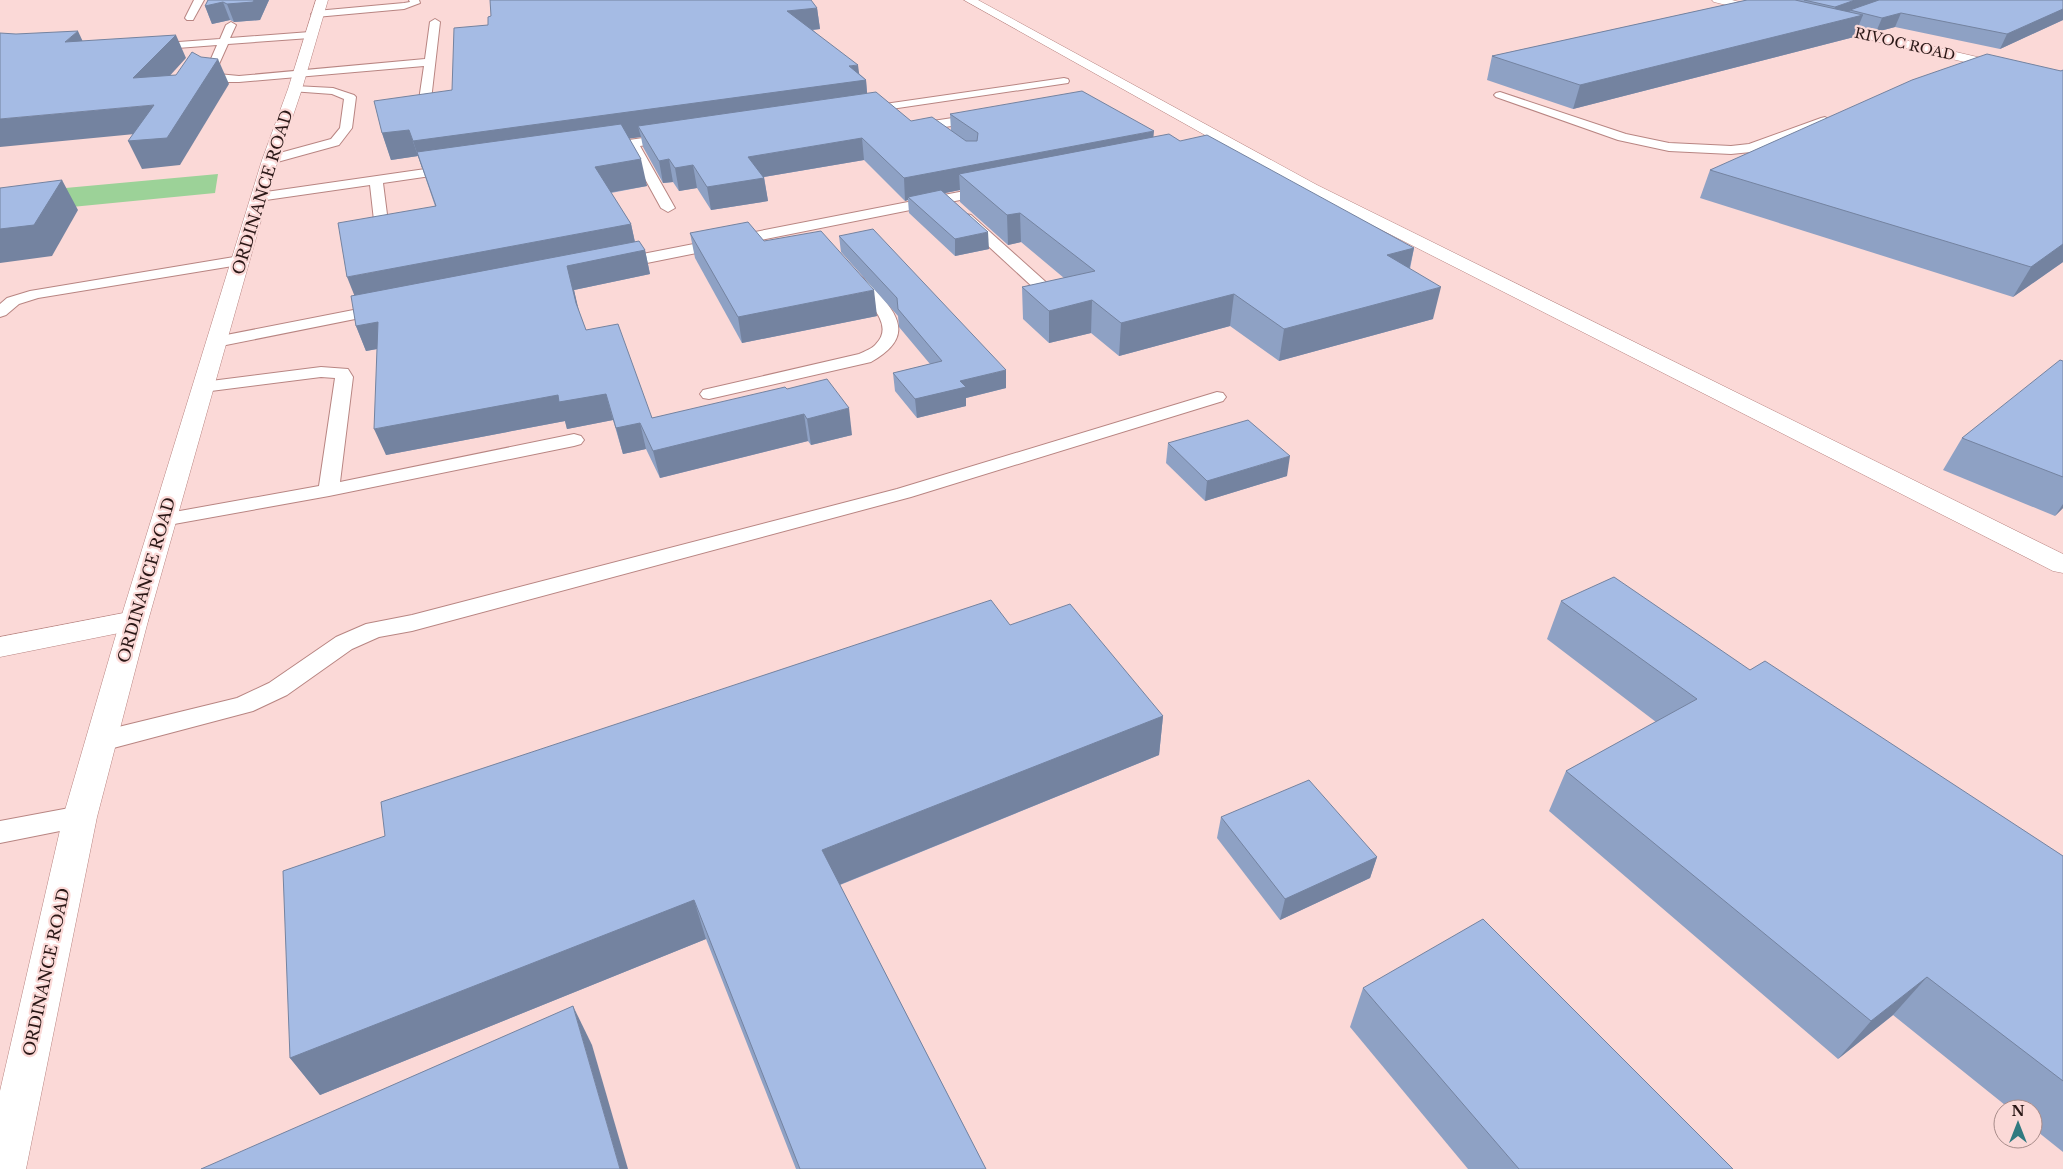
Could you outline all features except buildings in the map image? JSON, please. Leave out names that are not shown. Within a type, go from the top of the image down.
[{"type":"street","points":[[970,0],[1311,188],[2063,565]]},
{"type":"street","points":[[1718,0],[1781,15]]},
{"type":"street","name":"ORDINANCE ROAD","points":[[4,1169],[80,817],[134,621],[216,342],[270,160],[297,82],[316,16]]},
{"type":"street","name":"RIVOC ROAD","points":[[1808,21],[2060,78]]},
{"type":"street","points":[[0,647],[134,621]]},
{"type":"lane","points":[[190,18],[199,0]]},
{"type":"lane","points":[[145,47],[222,43],[316,16],[396,0]]},
{"type":"lane","points":[[375,3],[412,5],[415,3],[414,0]]},
{"type":"lane","points":[[1826,26],[1844,19]]},
{"type":"lane","points":[[425,100],[435,22]]},
{"type":"lane","points":[[231,25],[209,75],[228,79],[297,82],[333,90],[350,97],[346,131],[342,137],[335,142],[270,160]]},
{"type":"lane","points":[[297,82],[430,62]]},
{"type":"lane","points":[[1964,69],[1983,62]]},
{"type":"lane","points":[[847,112],[1064,81]]},
{"type":"lane","points":[[1500,95],[1622,137],[1669,147],[1732,150],[1751,148],[1835,117]]},
{"type":"lane","points":[[896,105],[941,137]]},
{"type":"lane","points":[[918,121],[995,115]]},
{"type":"lane","points":[[592,149],[680,136]]},
{"type":"lane","points":[[632,143],[668,208]]},
{"type":"lane","points":[[259,197],[464,167]]},
{"type":"lane","points":[[376,180],[383,238]]},
{"type":"lane","points":[[606,266],[1002,188]]},
{"type":"lane","points":[[946,199],[1042,288]]},
{"type":"lane","points":[[808,226],[823,242]]},
{"type":"lane","points":[[0,312],[13,302],[36,294],[240,261]]},
{"type":"lane","points":[[709,394],[865,358],[882,347],[892,330],[889,317],[843,264]]},
{"type":"lane","points":[[216,342],[401,306]]},
{"type":"lane","points":[[203,387],[321,372],[342,373],[344,377],[329,490]]},
{"type":"lane","points":[[102,741],[244,705],[278,688],[344,643],[374,630],[422,620],[904,493],[1217,397]]},
{"type":"lane","points":[[164,520],[329,490],[574,440]]},
{"type":"lane","points":[[0,832],[80,817]]},
{"type":"green space","points":[[218,174],[215,193],[41,210],[0,194]]}]
